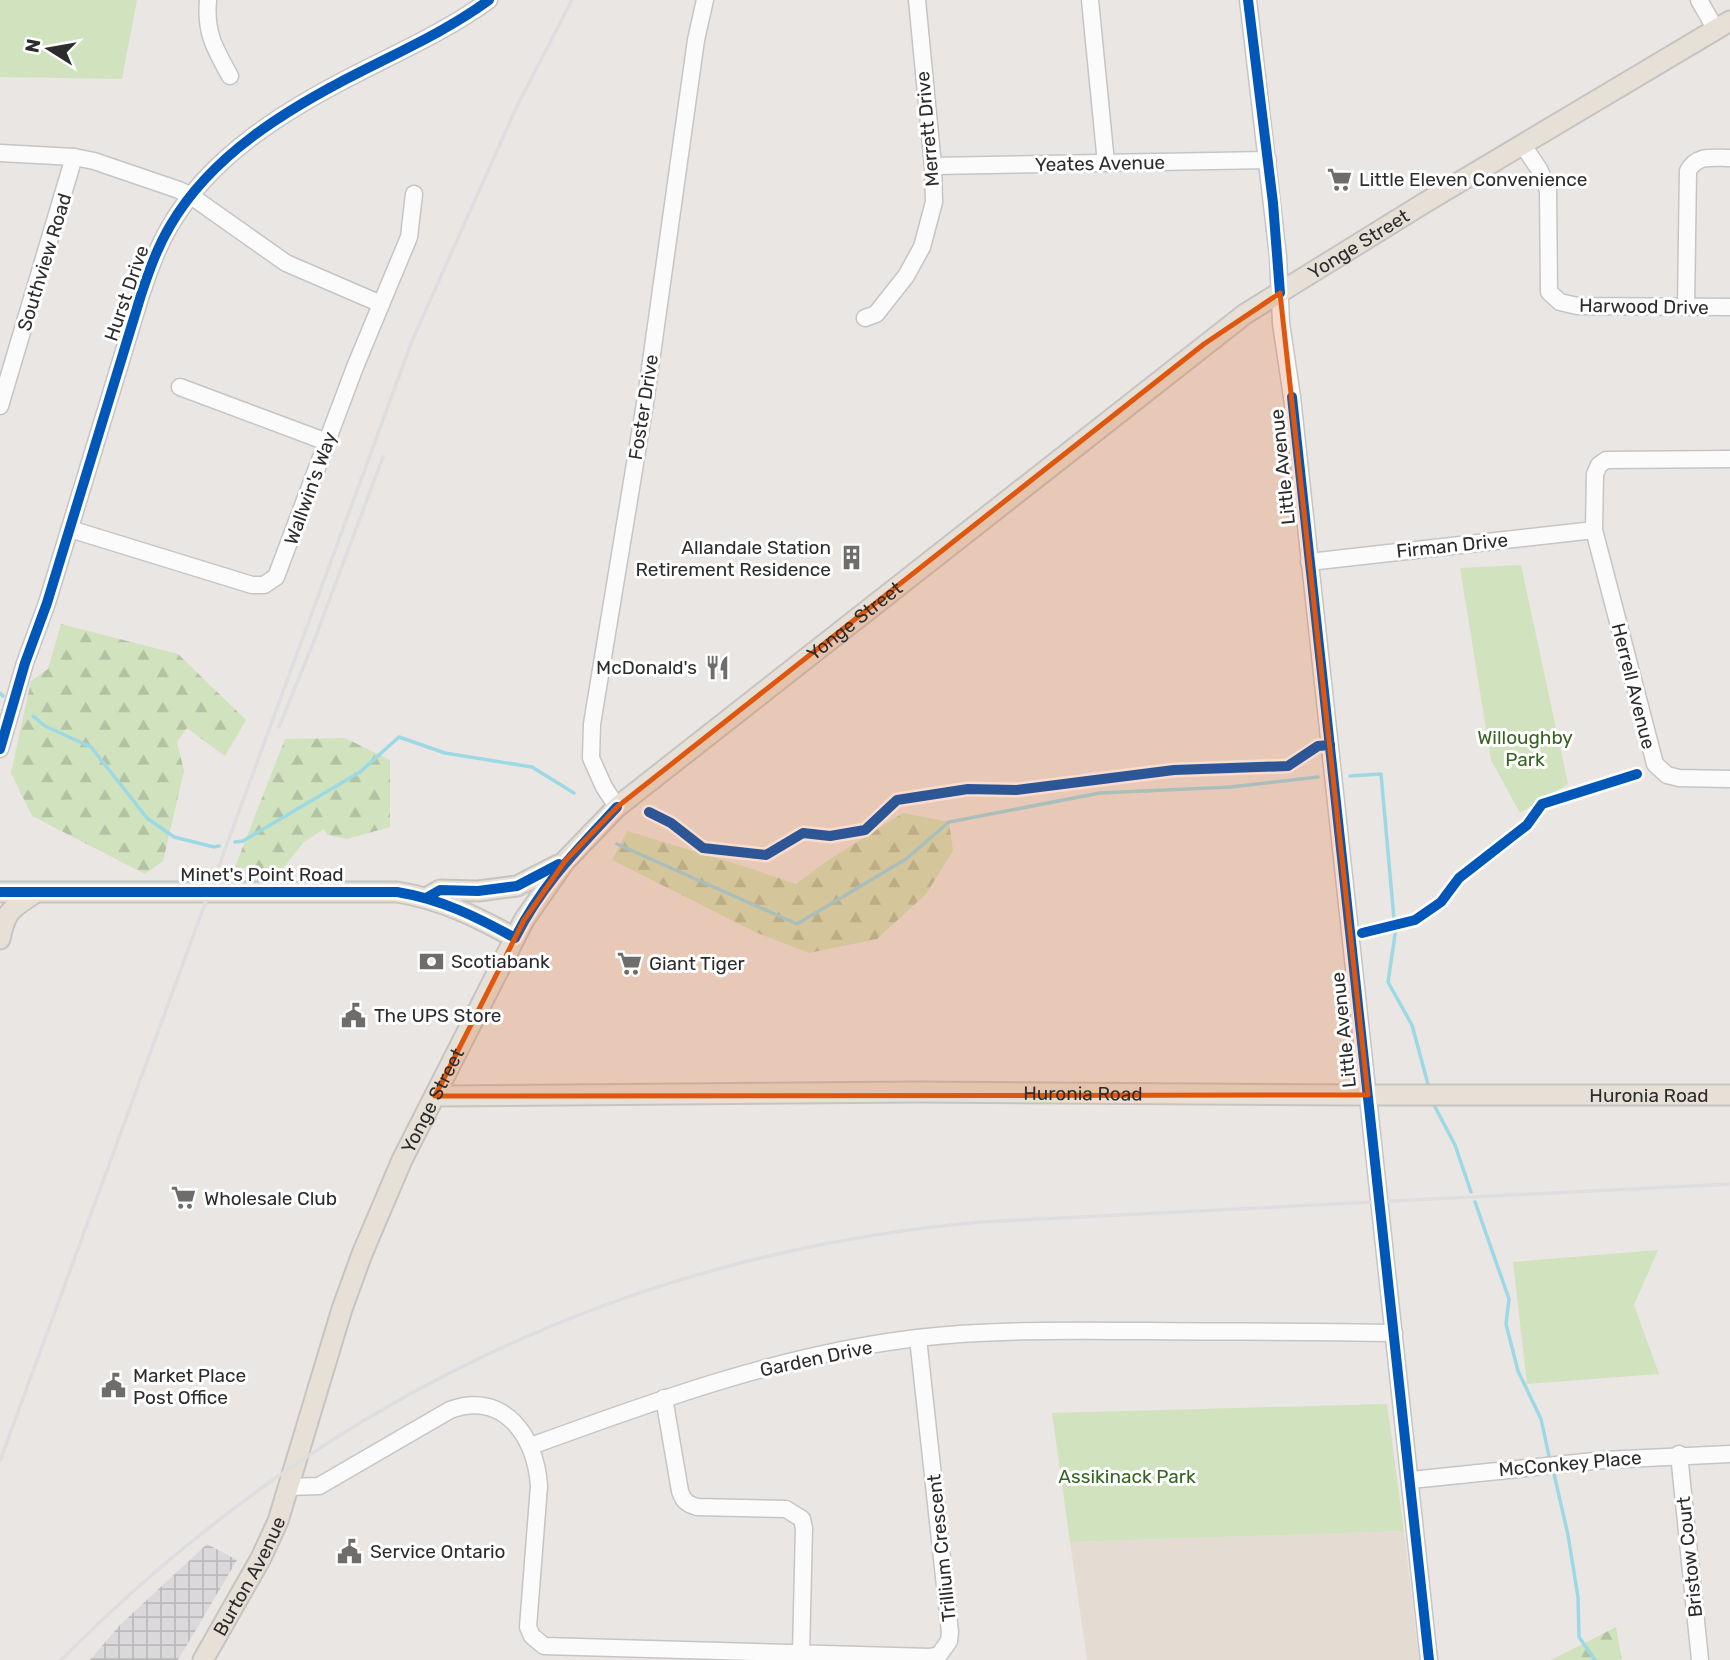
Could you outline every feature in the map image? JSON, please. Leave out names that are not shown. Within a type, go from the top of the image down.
[{"type":"main road","name":"Yonge Street","points":[[288,1487],[355,1273],[402,1160],[515,938],[548,883],[565,861],[617,807],[1245,314],[1522,144],[1723,25]]},
{"type":"main road","points":[[426,898],[440,890],[478,891],[517,886],[565,861]]},
{"type":"main road","name":"Minet's Point Road","points":[[0,892],[397,892],[462,910],[515,938]]},
{"type":"main road","points":[[0,939],[5,917],[34,892]]},
{"type":"main road","name":"Huronia Road","points":[[435,1096],[917,1092],[1730,1095]]},
{"type":"main road","name":"Burton Avenue","points":[[203,1660],[261,1558],[278,1521],[288,1487]]},
{"type":"street","points":[[208,0],[208,29],[212,44],[230,76]]},
{"type":"street","name":"Hurst Drive","points":[[0,749],[150,270],[169,229],[191,196],[226,159],[288,113],[450,25],[489,0]]},
{"type":"street","name":"Foster Drive","points":[[617,807],[604,788],[591,758],[592,724],[646,397],[696,40],[705,0]]},
{"type":"street","name":"Merrett Drive","points":[[865,318],[876,314],[906,276],[922,247],[934,202],[917,0]]},
{"type":"street","points":[[1090,0],[1106,163]]},
{"type":"street","name":"Little Avenue","points":[[1248,0],[1268,160],[1281,323],[1429,1660]]},
{"type":"street","points":[[1699,0],[1723,25]]},
{"type":"street","name":"Harwood Drive","points":[[1522,144],[1539,169],[1548,190],[1551,296],[1560,302],[1577,306],[1730,307]]},
{"type":"street","points":[[0,153],[74,157],[139,176],[191,196],[286,263],[381,304]]},
{"type":"street","name":"Southview Road","points":[[0,406],[74,157]]},
{"type":"street","points":[[1686,307],[1688,171],[1692,163],[1699,158],[1730,158]]},
{"type":"street","name":"Yeates Avenue","points":[[933,166],[1268,160]]},
{"type":"street","name":"Wallwin's Way","points":[[70,529],[253,585],[264,585],[276,577],[408,237],[414,194]]},
{"type":"street","points":[[180,387],[327,442]]},
{"type":"street","name":"Herrell Avenue","points":[[1730,459],[1606,460],[1599,465],[1595,474],[1594,530],[1655,764],[1667,775],[1679,778],[1730,779]]},
{"type":"street","name":"Firman Drive","points":[[1309,562],[1594,530]]},
{"type":"street","name":"Garden Drive","points":[[531,1447],[664,1398],[785,1363],[918,1338],[1048,1331],[1394,1333]]},
{"type":"street","name":"Trillium Crescent","points":[[531,1447],[539,1486],[528,1627],[532,1636],[544,1646],[654,1655],[801,1653],[939,1656],[949,1640],[918,1338]]},
{"type":"street","points":[[664,1398],[682,1499],[697,1507],[786,1509],[802,1519],[801,1653]]},
{"type":"street","points":[[288,1487],[319,1486],[450,1410],[465,1405],[479,1404],[501,1412],[519,1429],[531,1447]]},
{"type":"street","name":"McConkey Place","points":[[1411,1480],[1510,1468],[1679,1454],[1730,1454]]},
{"type":"street","name":"Bristow Court","points":[[1679,1454],[1700,1660]]},
{"type":"highlighted area","points":[[1280,293],[1368,1095],[435,1096],[524,920],[565,861],[617,807],[1204,344]]},
{"type":"shaded area","points":[[1404,1531],[1419,1660],[1087,1660],[1070,1542]]},
{"type":"shaded area","points":[[207,1544],[237,1560],[178,1660],[90,1660],[120,1625]]},
{"type":"green space","points":[[0,0],[137,0],[122,79],[0,77]]},
{"type":"green space","name":"Willoughby Park","points":[[1521,565],[1568,784],[1520,813],[1491,760],[1460,568]]},
{"type":"green space","points":[[61,624],[178,654],[246,720],[225,756],[187,728],[177,742],[184,771],[163,861],[145,874],[32,816],[11,773],[31,681],[48,669]]},
{"type":"green space","points":[[345,738],[390,760],[390,827],[347,839],[327,835],[324,829],[304,842],[279,873],[235,867],[285,739]]},
{"type":"green space","points":[[903,813],[949,822],[953,851],[926,894],[877,939],[809,953],[755,932],[612,860],[627,831],[796,884]]},
{"type":"green space","points":[[1658,1250],[1634,1305],[1659,1374],[1527,1384],[1513,1262]]},
{"type":"green space","name":"Assikinack Park","points":[[1387,1404],[1404,1531],[1070,1542],[1052,1413]]},
{"type":"green space","points":[[1616,1627],[1622,1660],[1551,1660]]},
{"type":"waterway","points":[[0,693],[3,696]]},
{"type":"waterway","points":[[33,716],[45,726],[91,747],[147,818],[174,837],[219,846]]},
{"type":"waterway","points":[[235,842],[243,841],[360,772],[399,737],[445,753],[532,767],[574,793]]},
{"type":"waterway","points":[[1350,776],[1381,774],[1394,919]]},
{"type":"waterway","points":[[617,844],[797,924],[906,859],[949,822],[1100,793],[1231,787],[1318,777]]},
{"type":"waterway","points":[[1396,928],[1388,982],[1412,1025],[1429,1088]]},
{"type":"waterway","points":[[1433,1103],[1455,1145],[1471,1192]]},
{"type":"waterway","points":[[1475,1202],[1509,1299],[1506,1324],[1518,1371],[1541,1419],[1549,1456]]},
{"type":"waterway","points":[[1554,1474],[1578,1597],[1579,1637],[1595,1660]]},
{"type":"railway","points":[[0,1461],[412,341],[517,106],[572,0]]},
{"type":"railway","points":[[279,727],[383,457]]},
{"type":"railway","points":[[61,1660],[158,1569],[261,1488],[369,1418],[481,1357],[599,1307],[721,1268],[849,1240],[981,1222],[1730,1184]]},
{"type":"cycle path","points":[[0,749],[141,295],[157,251],[170,226],[207,177],[253,136],[304,102],[441,30],[489,0]]},
{"type":"cycle path","points":[[1248,0],[1273,203],[1280,293]]},
{"type":"cycle path","points":[[1292,397],[1429,1660]]},
{"type":"cycle path","points":[[649,812],[671,823],[703,848],[766,855],[803,833],[830,836],[865,830],[897,800],[968,789],[1016,790],[1174,770],[1288,766],[1318,746],[1330,745]]},
{"type":"cycle path","points":[[1362,933],[1415,920],[1441,902],[1459,878],[1527,825],[1542,804],[1637,774]]},
{"type":"cycle path","points":[[0,892],[397,892],[429,899],[458,910],[515,938],[549,884],[617,807]]},
{"type":"cycle path","points":[[426,898],[440,890],[478,891],[517,886],[559,864]]},
{"type":"place","name":"Little Eleven Convenience","points":[[1339,179]]},
{"type":"place","name":"Allandale Station Retirement Residence","points":[[851,558]]},
{"type":"place","name":"McDonald's","points":[[717,667]]},
{"type":"place","name":"Scotiabank","points":[[431,961]]},
{"type":"place","name":"Giant Tiger","points":[[629,963]]},
{"type":"place","name":"The UPS Store","points":[[354,1015]]},
{"type":"place","name":"Wholesale Club","points":[[184,1198]]},
{"type":"place","name":"Market Place Post Office","points":[[113,1386]]},
{"type":"place","name":"Service Ontario","points":[[350,1551]]}]
